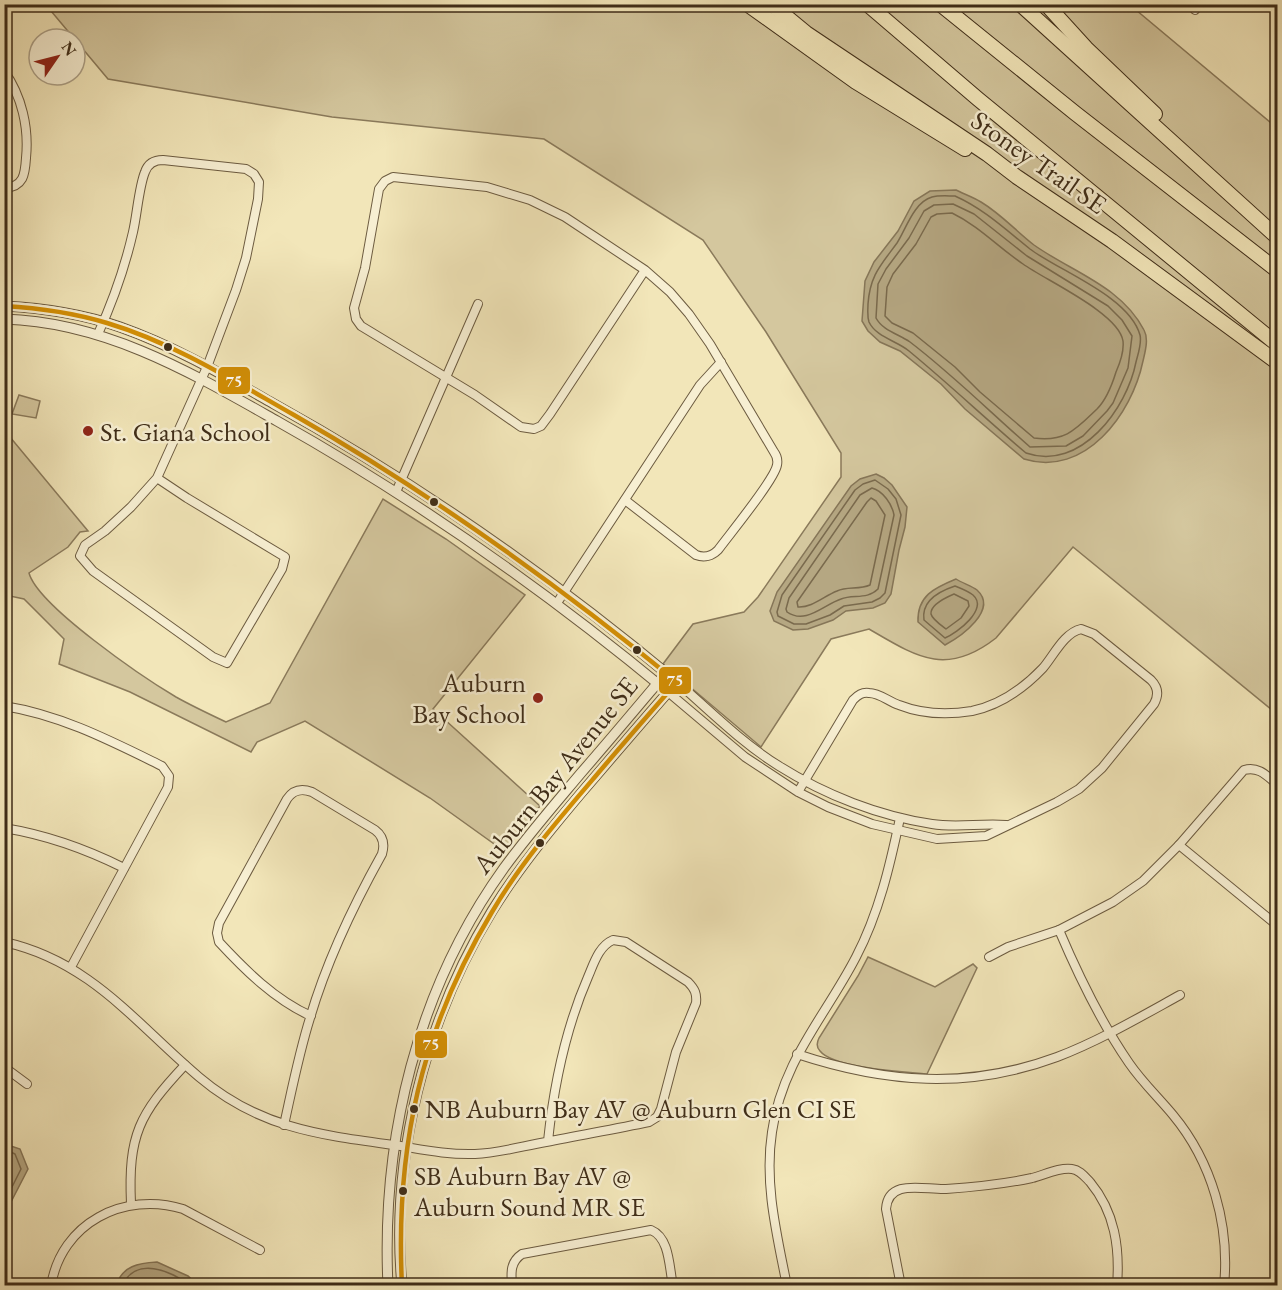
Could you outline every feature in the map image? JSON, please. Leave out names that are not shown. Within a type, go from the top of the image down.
[{"type":"highway","points":[[747,4],[856,82],[953,142],[1017,177]]},
{"type":"highway","name":"Stoney Trail SE","points":[[771,4],[806,33],[987,154],[1278,363]]},
{"type":"highway","points":[[867,4],[970,92],[1278,345]]},
{"type":"highway","points":[[940,4],[1278,271]]},
{"type":"highway","points":[[1020,4],[1278,238]]},
{"type":"highway","points":[[1046,4],[1086,48],[1177,136],[1212,178]]},
{"type":"street","points":[[4,71],[22,107],[26,123],[27,149],[24,177],[15,186],[4,188]]},
{"type":"street","points":[[98,334],[124,266],[144,172],[148,165],[156,160],[163,160],[246,169],[254,174],[259,182],[258,199],[246,258],[236,290],[202,380],[158,478],[123,515],[85,545],[80,556],[93,571],[185,638],[213,657],[227,663],[282,569],[285,557],[158,478]]},
{"type":"street","points":[[625,500],[696,555],[706,556],[718,550],[775,473],[778,463],[777,457],[700,328],[680,302],[645,270],[565,217],[530,200],[472,185],[397,176],[388,178],[379,189],[372,234],[354,308],[354,315],[361,326],[521,426],[534,429],[541,426],[645,270]]},
{"type":"street","points":[[396,492],[478,304]]},
{"type":"street","points":[[4,306],[48,309],[103,321],[159,343],[294,415],[401,479],[564,592],[667,673],[752,746],[779,766],[805,780],[841,798],[900,818],[934,824],[1007,825]]},
{"type":"street","points":[[4,319],[52,324],[98,334],[146,352],[297,432],[448,526],[557,603],[658,683],[745,757],[774,778],[798,792],[828,807],[897,831],[937,839],[986,836],[1048,807],[1079,789],[1102,768],[1156,701],[1157,692],[1153,683],[1089,631],[1081,629],[1070,635],[1044,667],[1021,688],[1002,699],[974,710],[956,713],[928,712],[900,706],[872,692],[861,694],[848,709],[798,792]]},
{"type":"street","points":[[557,603],[700,385],[721,362]]},
{"type":"street","name":"Auburn Bay Avenue SE","points":[[388,1286],[387,1212],[394,1145],[402,1100],[416,1047],[439,985],[468,926],[502,870],[667,673]]},
{"type":"street","name":"Auburn Bay Avenue SE","points":[[402,1286],[401,1213],[407,1147],[420,1084],[442,1014],[466,958],[491,912],[545,837],[677,682]]},
{"type":"street","points":[[4,706],[64,721],[85,729],[162,766],[170,781],[71,967]]},
{"type":"street","points":[[989,957],[1008,947],[1059,930],[1113,902],[1151,874],[1244,770],[1251,768],[1259,770],[1278,784]]},
{"type":"street","points":[[284,1125],[310,1016],[337,943],[384,846],[382,837],[375,830],[312,792],[303,789],[295,791],[286,799],[219,923],[217,933],[219,942],[263,984],[310,1016]]},
{"type":"street","points":[[787,1286],[771,1202],[769,1158],[776,1112],[787,1076],[797,1054],[858,954],[881,897],[900,818]]},
{"type":"street","points":[[4,828],[47,837],[75,846],[124,868]]},
{"type":"street","points":[[1179,845],[1278,926]]},
{"type":"street","points":[[1059,930],[1082,983],[1109,1032],[1130,1065],[1190,1138],[1208,1173],[1223,1227],[1226,1257],[1224,1286]]},
{"type":"street","points":[[4,942],[28,948],[71,967],[116,999],[185,1065],[240,1106],[284,1125],[322,1135],[435,1152],[474,1154],[548,1141],[649,1122],[657,1117],[662,1109],[676,1052],[697,996],[693,986],[688,982],[626,942],[613,940],[603,947],[578,1003],[559,1064],[548,1141]]},
{"type":"street","points":[[797,1054],[848,1070],[875,1075],[899,1078],[975,1077],[1056,1057],[1180,995]]},
{"type":"street","points":[[131,1204],[132,1146],[139,1126],[162,1090],[185,1065]]},
{"type":"street","points":[[4,1067],[27,1084]]},
{"type":"street","points":[[902,1286],[886,1209],[892,1192],[904,1188],[940,1189],[993,1185],[1071,1169],[1084,1175],[1107,1209],[1117,1239],[1118,1286]]},
{"type":"street","points":[[51,1286],[58,1259],[74,1235],[99,1217],[120,1206],[131,1204],[170,1205],[183,1209],[260,1250]]},
{"type":"street","points":[[512,1286],[512,1266],[522,1254],[651,1230],[662,1237],[673,1286]]},
{"type":"shaded area","points":[[46,5],[1130,5],[1277,128],[1277,714],[1073,547],[996,638],[962,657],[946,660],[932,659],[902,648],[869,629],[831,639],[761,747],[663,664],[693,624],[744,612],[758,597],[841,477],[841,453],[766,332],[703,240],[544,139],[332,117],[108,79],[87,54],[87,27],[64,27]]},
{"type":"shaded area","points":[[19,395],[40,401],[36,418],[12,414]]},
{"type":"shaded area","points":[[5,431],[88,531],[80,532],[68,547],[29,573],[37,587],[51,604],[71,622],[118,658],[176,697],[226,722],[270,703],[383,499],[446,539],[525,595],[433,709],[540,806],[504,851],[430,798],[305,721],[257,742],[251,752],[130,692],[59,664],[64,639],[24,599],[5,595]]},
{"type":"shaded area","points":[[868,957],[935,987],[973,964],[977,968],[927,1074],[854,1065],[827,1057],[818,1048],[819,1038]]},
{"type":"water","points":[[956,190],[988,207],[1034,245],[1109,291],[1134,315],[1144,330],[1146,350],[1137,381],[1117,420],[1086,450],[1067,459],[1046,462],[1024,459],[965,409],[941,384],[900,351],[880,342],[868,331],[862,321],[865,281],[874,262],[898,231],[914,201],[930,191]]},
{"type":"water","points":[[876,474],[892,485],[907,507],[891,594],[885,603],[873,608],[846,611],[833,620],[808,629],[793,630],[774,621],[770,611],[777,592],[851,486],[860,479]]},
{"type":"water","points":[[956,579],[977,590],[983,598],[983,606],[975,622],[945,645],[918,622],[918,613],[928,594]]},
{"type":"water","points":[[5,1144],[20,1149],[28,1169],[11,1202],[5,1220]]},
{"type":"water","points":[[157,1262],[188,1276],[198,1285],[116,1285],[123,1274],[132,1267]]},
{"type":"transit line","name":"75","points":[[4,306],[82,316],[107,323],[156,341],[226,376],[345,445],[443,508],[585,609],[677,682],[540,843],[492,912],[467,956],[430,1046],[418,1092],[403,1186],[402,1286]]},
{"type":"place","name":"St. Giana School","points":[[88,431]]},
{"type":"place","name":"Auburn Bay School","points":[[538,698]]},
{"type":"place","name":"NB Auburn Bay AV @ Auburn Glen CI SE","points":[[414,1109]]},
{"type":"place","name":"SB Auburn Bay AV @ Auburn Sound MR SE","points":[[403,1191]]}]
